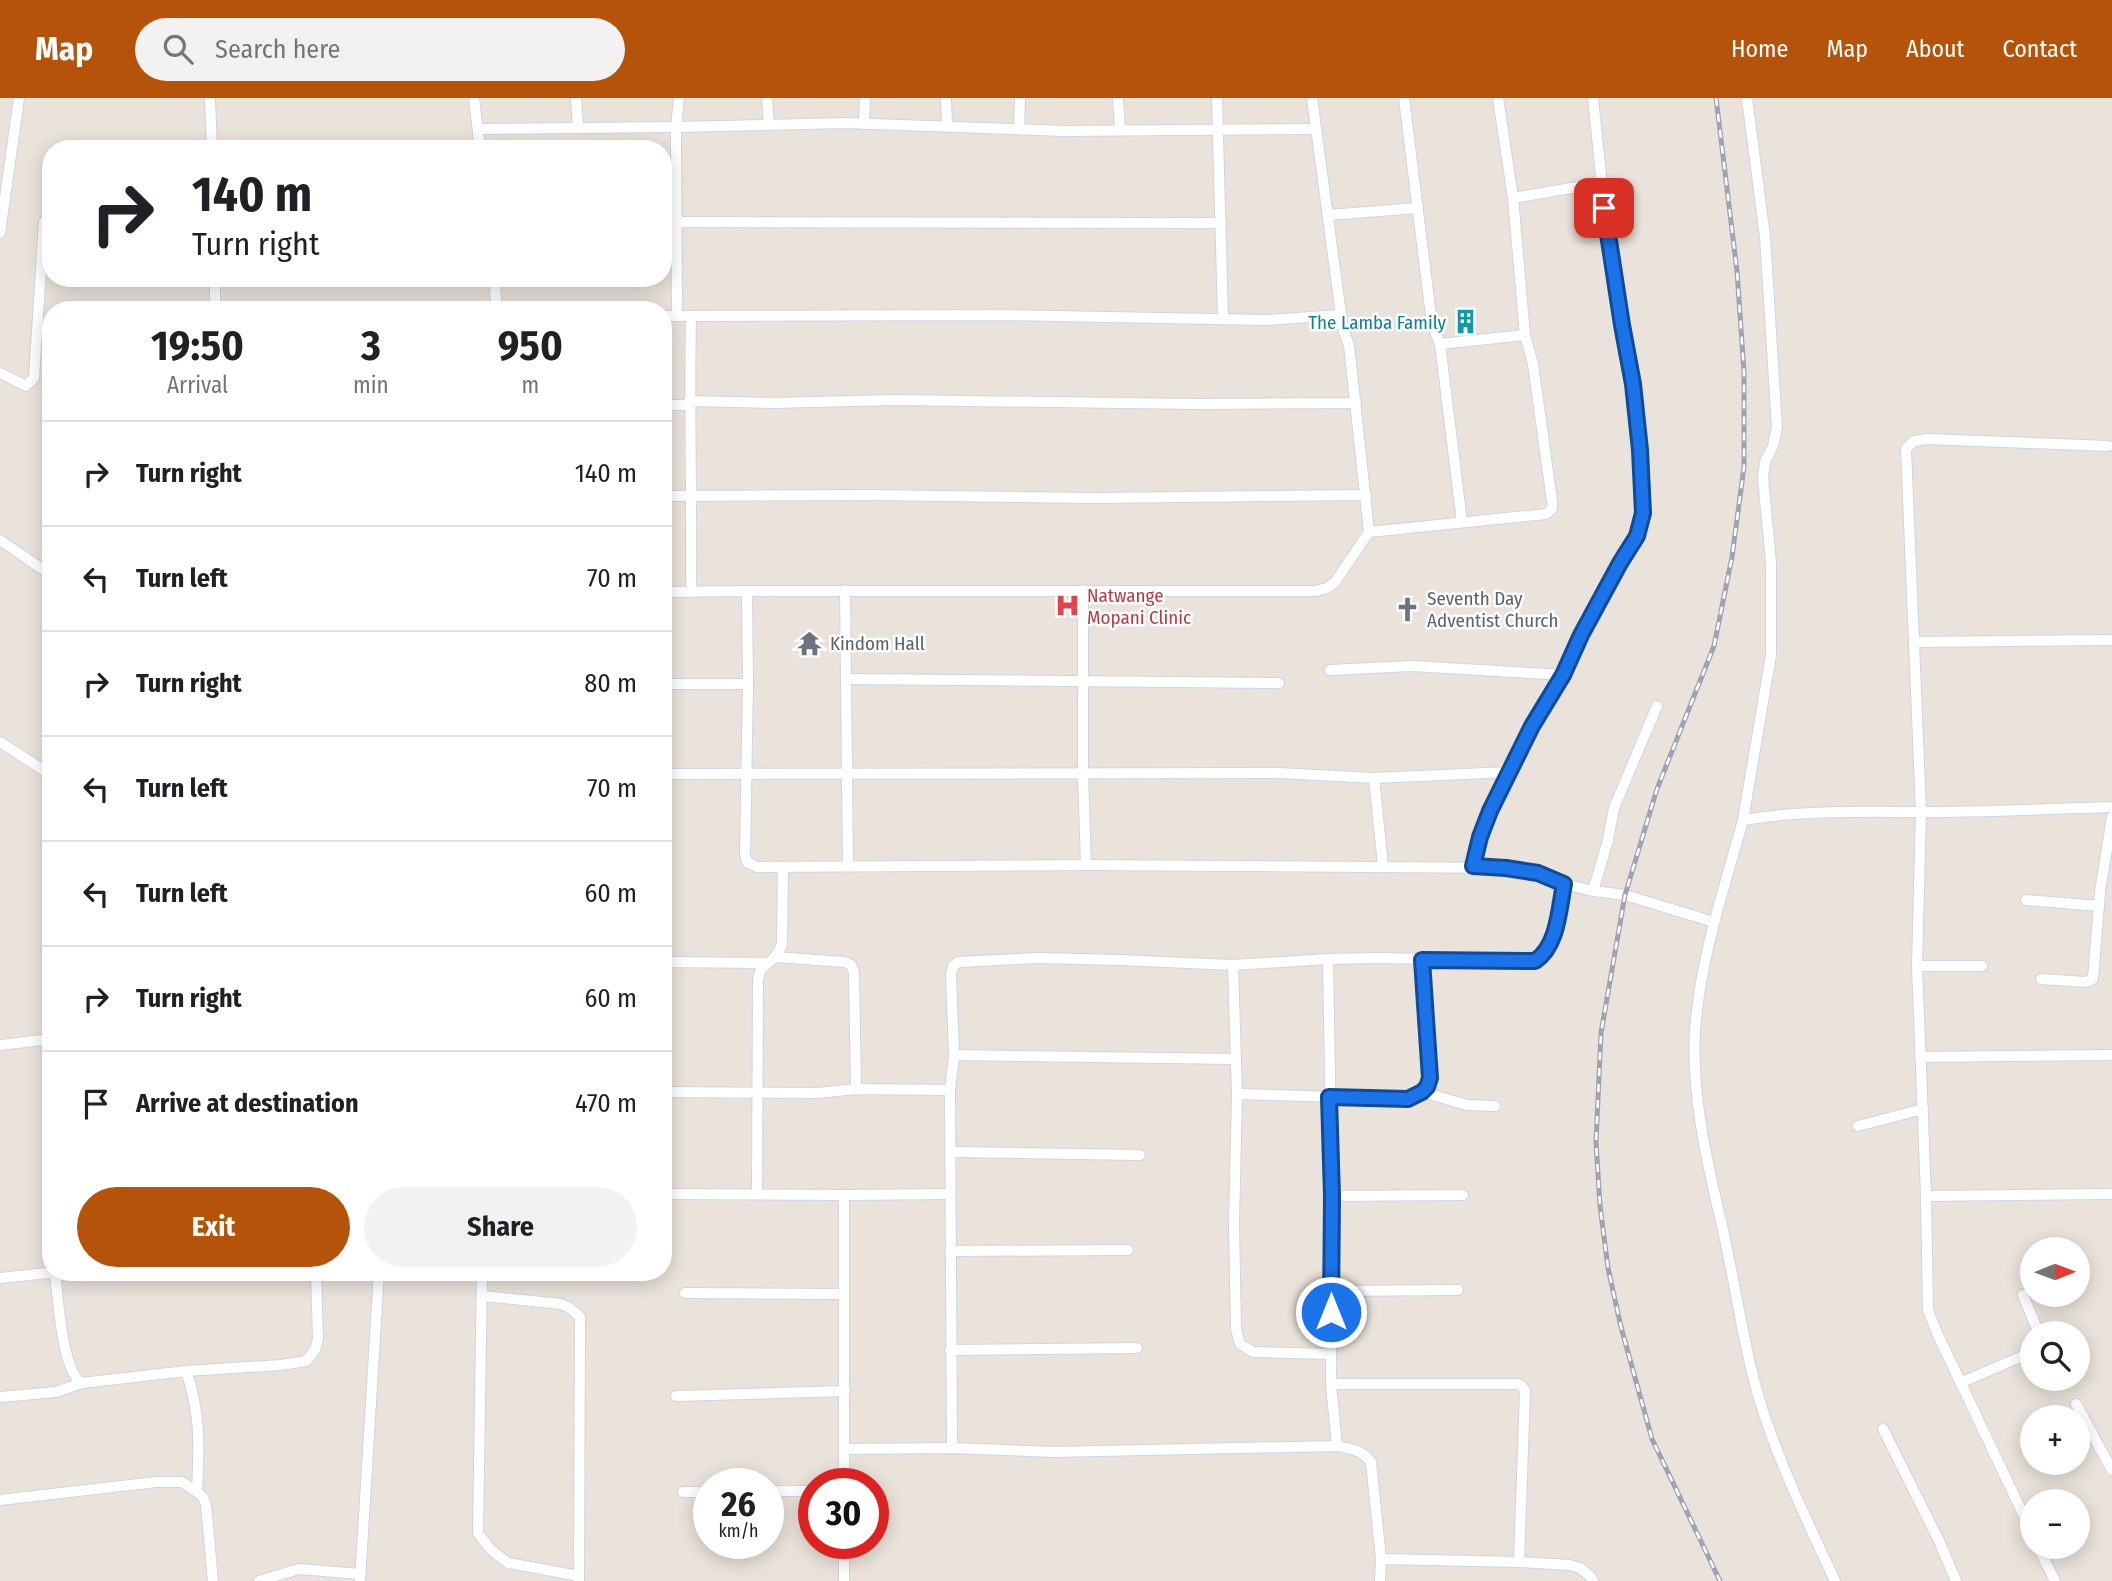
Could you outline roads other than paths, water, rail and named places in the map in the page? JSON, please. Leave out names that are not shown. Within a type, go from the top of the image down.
[{"type":"street","points":[[0,233],[19,98]]},
{"type":"street","points":[[210,98],[212,140]]},
{"type":"street","points":[[474,98],[479,140]]},
{"type":"street","points":[[576,98],[578,128]]},
{"type":"street","points":[[677,316],[676,127],[679,98]]},
{"type":"street","points":[[767,98],[769,125]]},
{"type":"street","points":[[864,124],[865,98]]},
{"type":"street","points":[[946,98],[947,126]]},
{"type":"street","points":[[1019,130],[1020,98]]},
{"type":"street","points":[[1118,98],[1120,130]]},
{"type":"street","points":[[1217,98],[1223,319]]},
{"type":"street","points":[[672,592],[1316,591],[1328,588],[1335,582],[1369,532],[1349,345],[1340,315],[1312,98]]},
{"type":"street","points":[[1404,98],[1431,316],[1440,344],[1462,522]]},
{"type":"street","points":[[1369,532],[1546,513],[1552,509],[1533,364],[1525,335],[1513,198],[1498,98]]},
{"type":"street","points":[[1473,866],[1490,811],[1532,726],[1563,675],[1581,635],[1637,536],[1643,513],[1633,384],[1601,183],[1593,98]]},
{"type":"street","points":[[1747,98],[1765,237],[1777,428],[1765,463],[1763,478],[1771,562],[1771,655],[1743,820],[1714,922],[1699,994],[1695,1067],[1710,1171],[1758,1395],[1777,1449],[1835,1581]]},
{"type":"street","points":[[478,129],[864,124],[1019,130],[1316,129]]},
{"type":"street","points":[[1513,198],[1601,183]]},
{"type":"street","points":[[1329,215],[1418,208]]},
{"type":"street","points":[[672,222],[1221,223]]},
{"type":"street","points":[[0,373],[26,386],[34,378],[42,253]]},
{"type":"street","points":[[672,316],[1009,315],[1266,320],[1340,315]]},
{"type":"street","points":[[691,316],[691,592]]},
{"type":"street","points":[[1440,344],[1525,335]]},
{"type":"street","points":[[672,404],[894,400],[1356,403]]},
{"type":"street","points":[[2020,1508],[1928,1310],[1917,966],[1921,812],[1906,449],[1914,441],[1928,439],[2108,446]]},
{"type":"street","points":[[672,496],[870,495],[1094,498],[1366,495]]},
{"type":"street","points":[[0,540],[42,569]]},
{"type":"street","points":[[845,590],[848,866]]},
{"type":"street","points":[[1083,590],[1086,865]]},
{"type":"street","points":[[747,591],[745,854],[747,862],[757,867],[1473,866],[1538,873],[1564,884],[1625,895],[1714,922]]},
{"type":"street","points":[[1915,642],[2112,640]]},
{"type":"street","points":[[1330,670],[1412,666],[1563,675]]},
{"type":"street","points":[[847,680],[1279,683]]},
{"type":"street","points":[[672,684],[748,684]]},
{"type":"street","points":[[1593,891],[1608,841],[1614,808],[1657,706]]},
{"type":"street","points":[[0,742],[42,769]]},
{"type":"street","points":[[672,774],[1278,774],[1374,778],[1510,772]]},
{"type":"street","points":[[1374,778],[1383,866]]},
{"type":"street","points":[[1743,820],[1764,816],[1838,812],[2112,807]]},
{"type":"street","points":[[2041,979],[2085,982],[2093,979],[2099,906],[2112,817]]},
{"type":"street","points":[[757,1194],[758,978],[761,969],[782,945],[783,868]]},
{"type":"street","points":[[952,1448],[950,1090],[954,1055],[953,966],[958,962],[1038,958],[1233,965],[1328,959],[1535,961],[1552,941],[1564,884]]},
{"type":"street","points":[[2026,900],[2099,906]]},
{"type":"street","points":[[1328,959],[1332,1196],[1331,1384],[1337,1446]]},
{"type":"street","points":[[672,962],[771,960],[845,962],[851,965],[855,972],[856,1089]]},
{"type":"street","points":[[1237,1094],[1408,1099],[1422,1092],[1430,1078],[1422,960]]},
{"type":"street","points":[[1233,965],[1237,1094],[1234,1224],[1236,1329],[1240,1343],[1253,1352],[1331,1354]]},
{"type":"street","points":[[1917,966],[1982,966]]},
{"type":"street","points":[[0,1045],[42,1041]]},
{"type":"street","points":[[954,1055],[1235,1059]]},
{"type":"street","points":[[1920,1057],[2112,1055]]},
{"type":"street","points":[[672,1092],[950,1090]]},
{"type":"street","points":[[1422,1092],[1467,1105],[1495,1105]]},
{"type":"street","points":[[1858,1126],[1923,1109]]},
{"type":"street","points":[[951,1152],[1140,1155]]},
{"type":"street","points":[[672,1194],[950,1194]]},
{"type":"street","points":[[1926,1196],[2112,1194]]},
{"type":"street","points":[[844,1195],[844,1468]]},
{"type":"street","points":[[1332,1196],[1463,1195]]},
{"type":"street","points":[[950,1251],[1128,1250]]},
{"type":"street","points":[[0,1278],[42,1274]]},
{"type":"street","points":[[57,1281],[58,1307],[70,1369],[75,1379],[82,1383]]},
{"type":"street","points":[[0,1397],[57,1392],[82,1383],[306,1361],[315,1350],[318,1339],[316,1281]]},
{"type":"street","points":[[259,1581],[299,1569],[360,1578],[378,1281]]},
{"type":"street","points":[[482,1281],[478,1532],[490,1549],[508,1563],[579,1579],[580,1317],[561,1304],[482,1296]]},
{"type":"street","points":[[1332,1291],[1458,1290]]},
{"type":"street","points":[[685,1293],[844,1294]]},
{"type":"street","points":[[950,1350],[1137,1348]]},
{"type":"street","points":[[1961,1383],[2020,1357]]},
{"type":"street","points":[[186,1371],[199,1427],[197,1492]]},
{"type":"street","points":[[1331,1384],[1522,1386],[1525,1391],[1518,1562]]},
{"type":"street","points":[[676,1396],[845,1391]]},
{"type":"street","points":[[2076,1404],[2112,1470]]},
{"type":"street","points":[[1883,1429],[1940,1542],[1956,1581]]},
{"type":"street","points":[[844,1448],[1053,1452],[1337,1446],[1364,1453],[1371,1462],[1381,1559],[1380,1581]]},
{"type":"street","points":[[0,1500],[156,1482],[182,1482],[203,1497],[208,1514],[213,1581]]},
{"type":"street","points":[[683,1492],[693,1492]]},
{"type":"street","points":[[844,1559],[844,1581]]},
{"type":"street","points":[[1381,1559],[1570,1566],[1580,1568],[1593,1581]]},
{"type":"street","points":[[2044,1559],[2055,1581]]},
{"type":"railway","points":[[1716,98],[1737,271],[1744,372],[1744,467],[1732,557],[1714,646],[1657,789],[1625,895],[1601,1033],[1596,1142],[1608,1268],[1621,1327],[1652,1439],[1720,1581]]},
{"type":"place","name":"The Lamba Family","points":[[1466,322]]},
{"type":"place","name":"Natwange Mopani Clinic","points":[[1067,606]]},
{"type":"place","name":"Seventh Day Adventist Church","points":[[1407,609]]},
{"type":"place","name":"Kindom Hall","points":[[810,643]]}]
